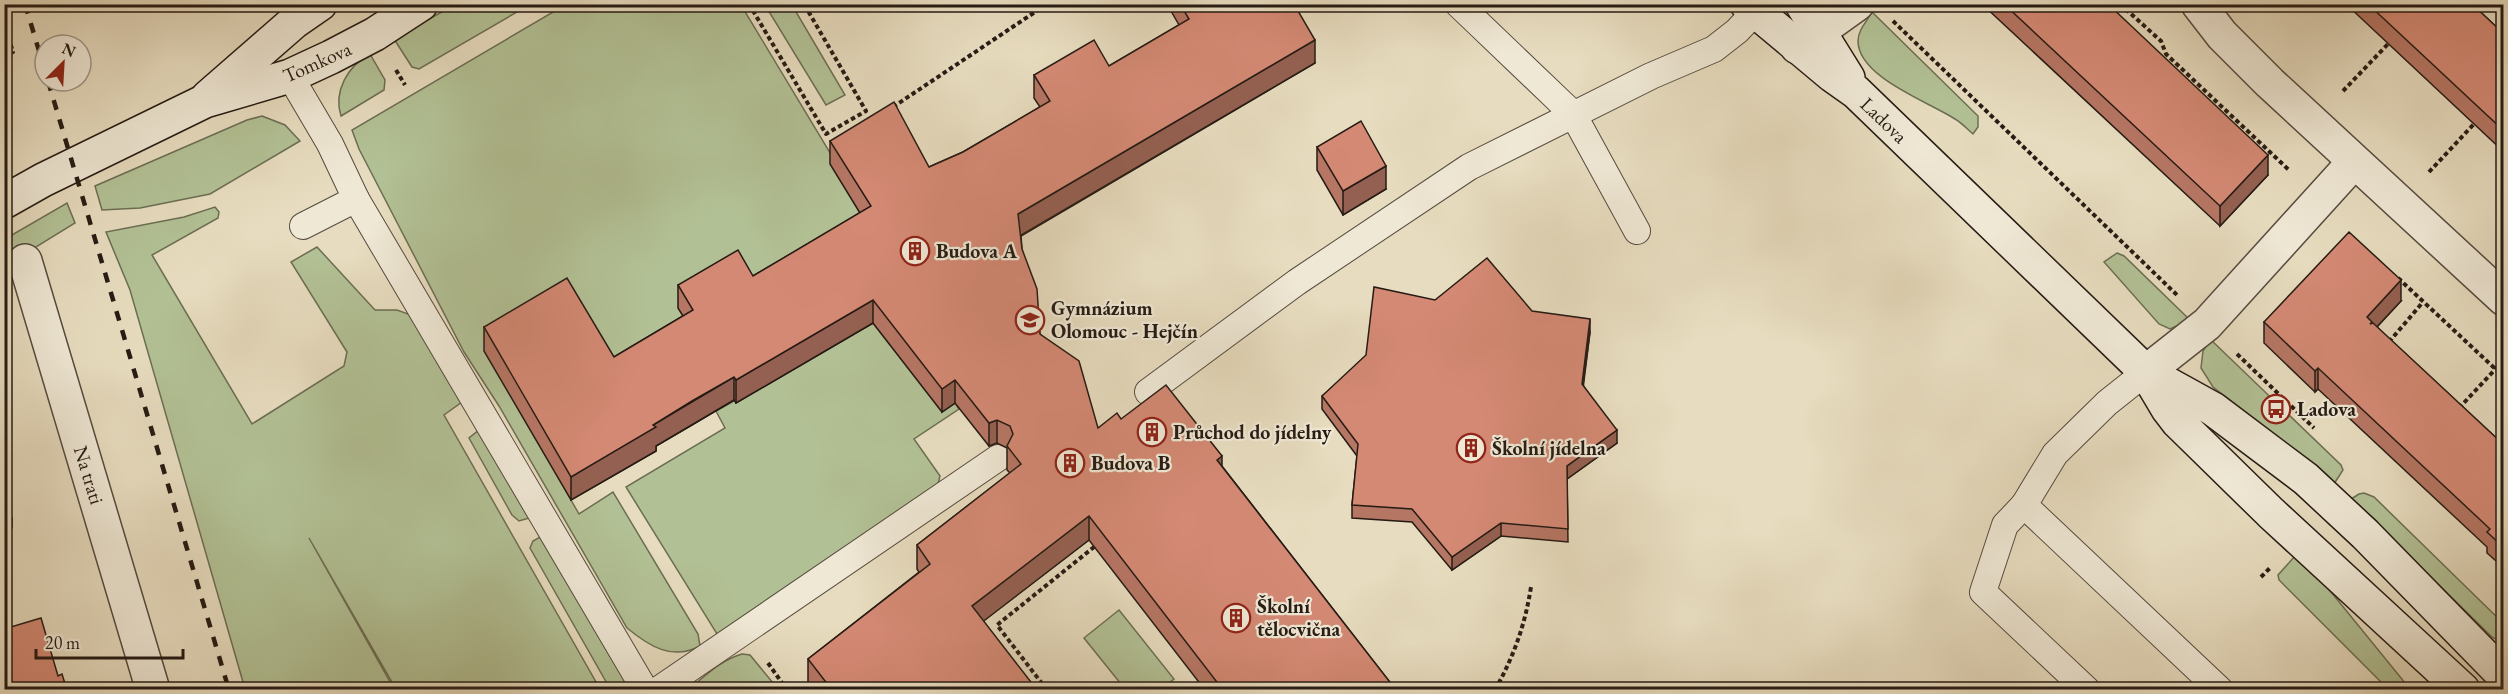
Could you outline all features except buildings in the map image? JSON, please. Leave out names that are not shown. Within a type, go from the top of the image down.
[{"type":"main road","name":"Tomkova","points":[[204,100],[294,22],[320,4]]},
{"type":"main road","name":"Tomkova","points":[[4,202],[43,180],[204,100],[290,76],[361,42],[421,4]]},
{"type":"main road","name":"Ladova","points":[[1802,4],[1809,39]]},
{"type":"main road","points":[[1809,39],[1857,4]]},
{"type":"main road","points":[[2198,4],[2222,35],[2262,75],[2504,299]]},
{"type":"main road","name":"Ladova","points":[[1751,8],[1809,39],[1856,92],[2146,372],[2213,409],[2306,478],[2365,534],[2504,678],[2494,690]]},
{"type":"main road","points":[[2146,372],[2206,324],[2354,162]]},
{"type":"main road","name":"Na trati","points":[[25,261],[153,690]]},
{"type":"main road","name":"Ladova","points":[[2146,372],[2178,422],[2271,513],[2463,690]]},
{"type":"lane","points":[[1458,4],[1573,114],[1637,231]]},
{"type":"lane","name":"Ladova","points":[[1148,392],[1297,282],[1469,167],[1573,114],[1714,49],[1737,31],[1751,8]]},
{"type":"lane","points":[[290,76],[330,144],[356,199],[645,690]]},
{"type":"lane","points":[[303,226],[356,199]]},
{"type":"lane","points":[[2087,690],[1983,592],[2005,525],[2024,505],[2055,454],[2107,402],[2146,372]]},
{"type":"lane","points":[[658,690],[998,459]]},
{"type":"lane","points":[[2024,505],[2220,690]]},
{"type":"path","points":[[749,4],[826,134],[866,111],[804,4]]},
{"type":"path","points":[[892,108],[1047,4]]},
{"type":"path","points":[[2120,4],[2161,41],[2166,54],[2298,178]]},
{"type":"path","points":[[1890,17],[2182,300]]},
{"type":"path","points":[[4,23],[14,52],[4,55]]},
{"type":"path","points":[[2340,94],[2388,44]]},
{"type":"path","points":[[845,123],[849,129]]},
{"type":"path","points":[[2423,177],[2474,124]]},
{"type":"path","points":[[2390,271],[2504,377]]},
{"type":"path","points":[[2388,343],[2423,302]]},
{"type":"path","points":[[2451,417],[2504,360]]},
{"type":"path","points":[[1047,690],[997,625],[1094,547]]},
{"type":"path","points":[[1495,690],[1520,638],[1531,587]]},
{"type":"green space","points":[[454,5],[529,5],[419,69],[412,67],[394,39]]},
{"type":"green space","points":[[565,5],[741,5],[835,161],[837,172],[869,227],[693,333],[571,500],[579,514],[613,492],[698,634],[700,646],[680,652],[670,652],[652,646],[627,628],[499,406],[464,352],[359,149],[352,130]]},
{"type":"green space","points":[[765,5],[792,5],[845,95],[826,105]]},
{"type":"green space","points":[[1872,12],[1978,116],[1978,127],[1973,134],[1958,121],[1897,87],[1870,66],[1861,54],[1858,37]]},
{"type":"green space","points":[[370,54],[385,80],[384,90],[341,116],[339,97],[344,80],[355,65]]},
{"type":"green space","points":[[262,116],[285,125],[300,141],[210,194],[140,208],[102,210],[95,186],[247,120]]},
{"type":"green space","points":[[67,203],[75,223],[5,266],[5,239]]},
{"type":"green space","points":[[215,207],[219,212],[218,218],[152,255],[252,424],[344,366],[347,352],[291,262],[317,247],[375,310],[397,310],[411,315],[462,402],[444,415],[600,689],[396,689],[309,538],[394,689],[245,689],[130,290],[106,232],[184,217]]},
{"type":"green space","points":[[2117,253],[2124,256],[2190,320],[2170,329],[2159,324],[2104,262]]},
{"type":"green space","points":[[873,323],[942,412],[955,403],[959,409],[914,439],[940,476],[938,484],[717,634],[626,487],[725,428],[716,411]]},
{"type":"green space","points":[[2210,339],[2341,465],[2343,470],[2334,484],[2311,462],[2213,387],[2201,368],[2203,351]]},
{"type":"green space","points":[[479,430],[529,518],[519,521],[512,515],[469,438]]},
{"type":"green space","points":[[2364,493],[2374,497],[2503,623],[2503,643],[2492,637],[2351,499]]},
{"type":"green space","points":[[540,537],[630,689],[606,689],[609,687],[530,548],[533,541]]},
{"type":"green space","points":[[2295,556],[2327,587],[2410,689],[2388,689],[2279,580],[2278,575]]},
{"type":"green space","points":[[1119,610],[1174,679],[1161,689],[1125,689],[1084,638]]},
{"type":"green space","points":[[742,654],[750,655],[778,689],[689,689],[720,664]]},
{"type":"railway","points":[[25,4],[34,33]]},
{"type":"railway","points":[[52,93],[229,690]]},
{"type":"place","name":"Budova A","points":[[915,251]]},
{"type":"place","name":"Gymnázium Olomouc - Hejčín","points":[[1030,320]]},
{"type":"place","name":"Ladova","points":[[2276,409]]},
{"type":"place","name":"Průchod do jídelny","points":[[1152,432]]},
{"type":"place","name":"Školní jídelna","points":[[1471,448]]},
{"type":"place","name":"Budova B","points":[[1070,463]]},
{"type":"place","name":"Školní tělocvična","points":[[1236,618]]}]
